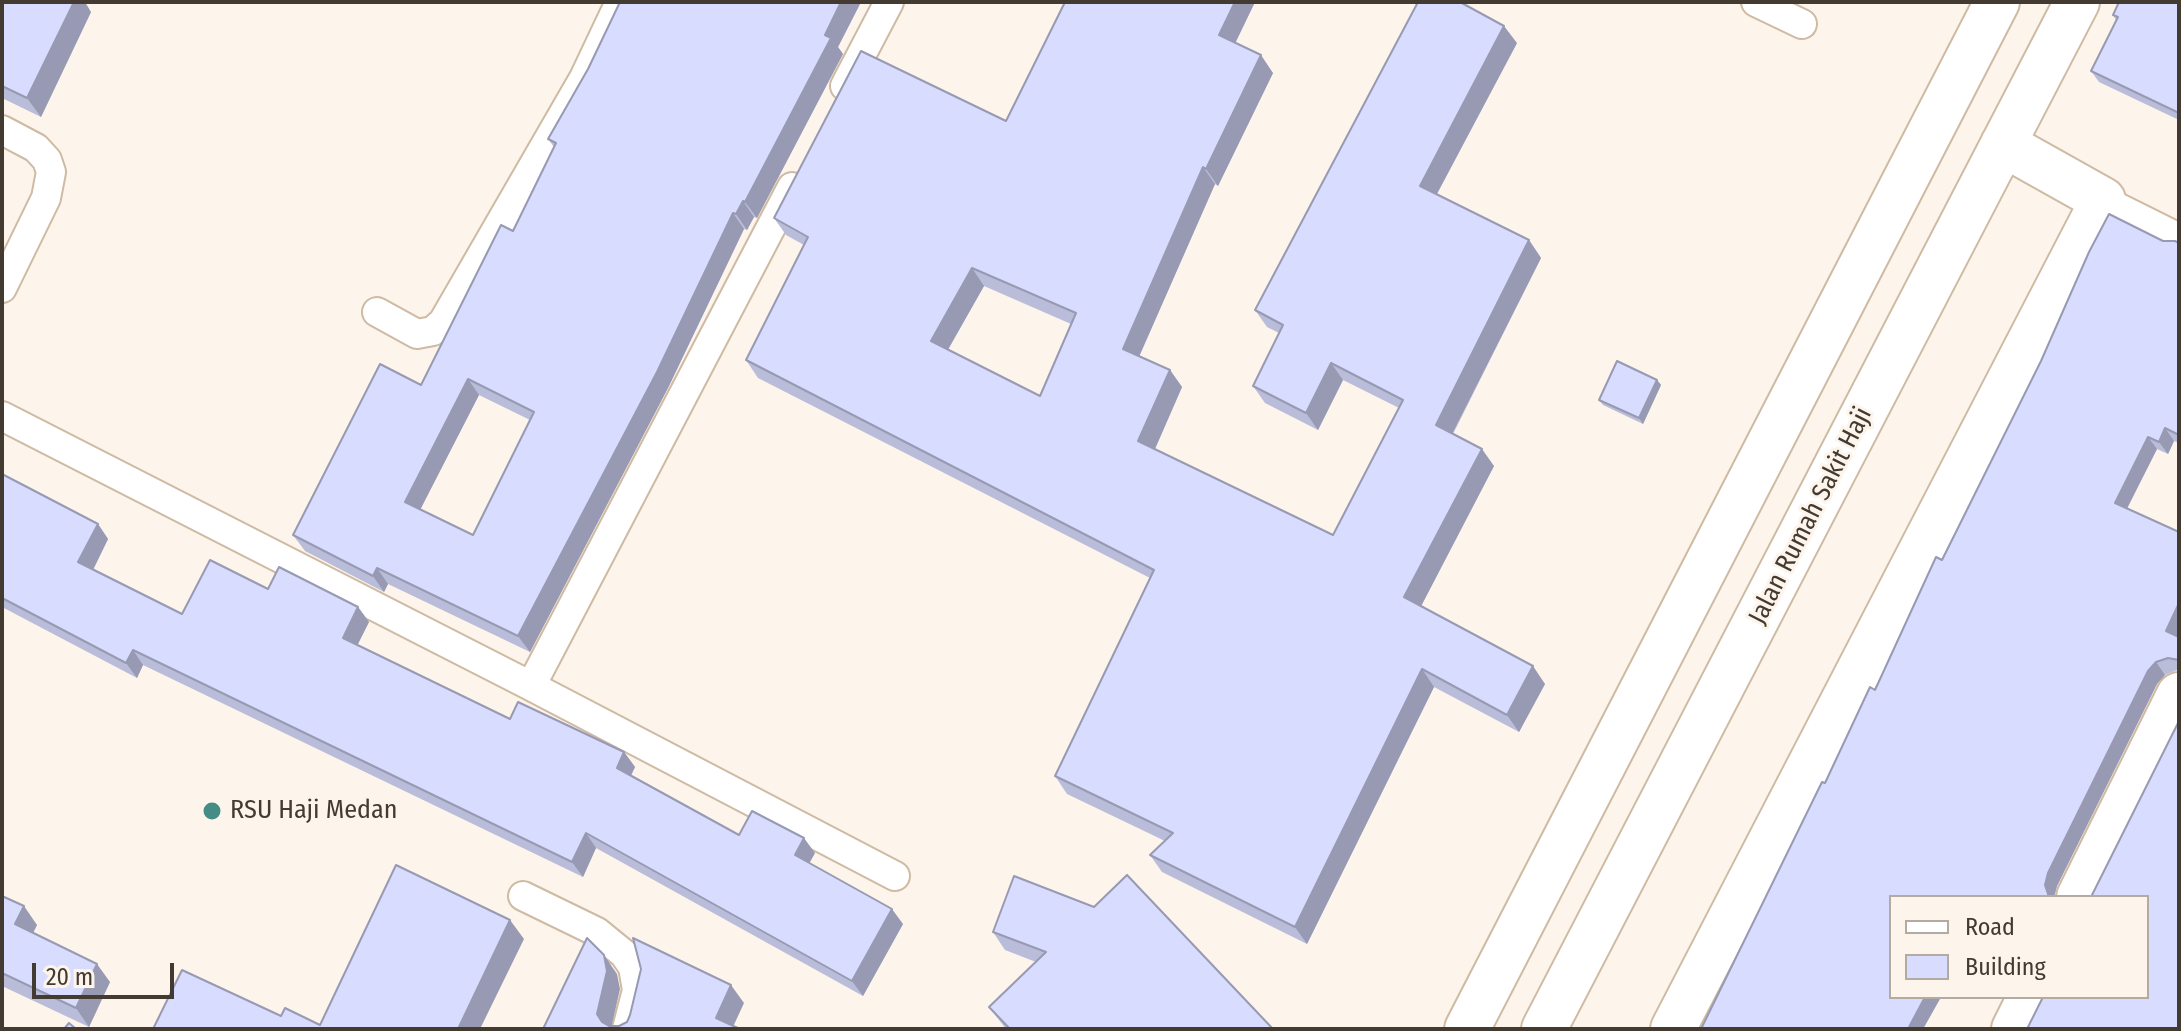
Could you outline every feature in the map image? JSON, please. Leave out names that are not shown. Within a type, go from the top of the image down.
[{"type":"street","points":[[1467,1029],[1997,2]]},
{"type":"street","name":"Jalan Rumah Sakit Haji","points":[[1544,1029],[2077,2]]},
{"type":"street","points":[[1673,1029],[2103,200],[2003,144]]},
{"type":"street","points":[[2080,895],[2179,695]]},
{"type":"street","points":[[2014,1029],[2029,999]]},
{"type":"lane","points":[[377,312],[417,334],[433,331],[443,322],[584,78],[620,2]]},
{"type":"lane","points":[[831,114],[889,2]]},
{"type":"lane","points":[[1756,2],[1802,24]]},
{"type":"lane","points":[[2,130],[36,148],[47,160],[51,172],[46,198],[2,288]]},
{"type":"lane","points":[[531,686],[801,169]]},
{"type":"lane","points":[[2103,200],[2179,238]]},
{"type":"lane","points":[[2,416],[895,876]]},
{"type":"lane","points":[[523,896],[597,932],[624,954],[633,967],[637,990],[627,1029]]},
{"type":"building","points":[[2,2],[74,2],[27,98],[2,86]]},
{"type":"building","points":[[620,2],[841,2],[825,35],[831,38],[745,202],[736,214],[733,213],[657,372],[518,636],[377,568],[373,576],[293,535],[380,364],[421,385],[501,225],[513,231],[556,143],[548,139],[588,69]],"holes":[[[468,379],[534,412],[473,535],[405,502]]]},
{"type":"building","points":[[1065,2],[1235,2],[1219,35],[1261,55],[1206,169],[1203,167],[1123,349],[1170,370],[1138,441],[1333,535],[1403,400],[1331,363],[1306,413],[1253,386],[1283,325],[1255,310],[1418,2],[1460,2],[1504,26],[1420,186],[1529,240],[1436,425],[1482,449],[1404,597],[1533,666],[1507,715],[1422,669],[1295,927],[1150,855],[1173,833],[1055,776],[1154,570],[746,360],[808,237],[774,218],[861,51],[1006,121]],"holes":[[[972,268],[1076,313],[1040,396],[931,341]]]},
{"type":"building","points":[[2119,2],[2179,2],[2179,113],[2091,71],[2118,17],[2113,15]]},
{"type":"building","points":[[2109,214],[2163,241],[2179,243],[2179,435],[2165,428],[2159,442],[2148,437],[2115,503],[2179,532],[2179,603],[2166,631],[2179,637],[2179,660],[2168,658],[2156,662],[2148,671],[2048,873],[2045,885],[2048,895],[1889,895],[1889,999],[1924,999],[1908,1029],[1701,1029],[1870,687],[1875,690],[1936,557],[1942,560],[2041,361]]},
{"type":"building","points":[[1617,361],[1657,380],[1639,418],[1599,400]]},
{"type":"building","points":[[2,474],[98,524],[78,562],[182,614],[210,560],[268,589],[279,567],[358,607],[343,638],[510,719],[518,702],[624,752],[617,768],[739,835],[752,811],[804,838],[795,855],[892,909],[852,981],[586,833],[572,862],[133,650],[126,663],[2,598]]},
{"type":"building","points":[[2179,721],[2179,1029],[2027,1029],[2042,999],[2149,999],[2149,895],[2092,895]]},
{"type":"building","points":[[396,865],[510,920],[458,1029],[153,1029],[182,970],[281,1016],[285,1008],[320,1025]]},
{"type":"building","points":[[1127,875],[1273,1029],[1010,1029],[989,1007],[1046,952],[993,932],[1014,876],[1094,907]]},
{"type":"building","points":[[2,896],[24,906],[15,924],[97,964],[76,1008],[2,973]]},
{"type":"building","points":[[587,938],[604,955],[607,971],[597,1014],[602,1022],[619,1026],[627,1022],[630,1015],[641,969],[633,938],[731,985],[716,1018],[740,1029],[543,1029]]},
{"type":"place","name":"RSU Haji Medan","points":[[212,811]]}]
